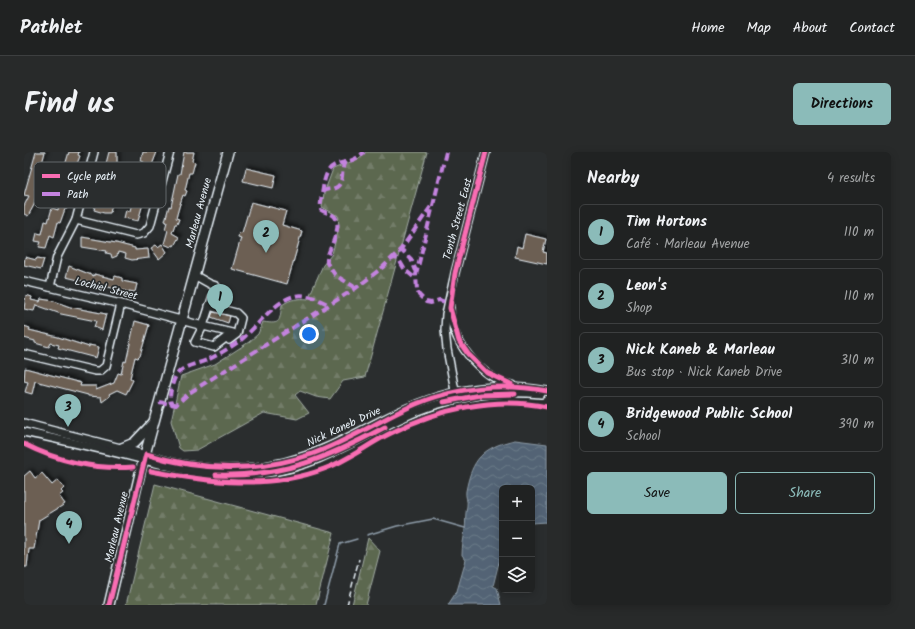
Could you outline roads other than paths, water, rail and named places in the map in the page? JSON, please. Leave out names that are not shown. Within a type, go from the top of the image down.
[{"type":"main road","name":"Marleau Avenue","points":[[110,605],[154,422],[228,152]]},
{"type":"main road","points":[[122,448],[134,443],[154,422]]},
{"type":"street","points":[[91,162],[94,152]]},
{"type":"street","points":[[166,167],[170,152]]},
{"type":"street","name":"Tenth Street East","points":[[455,395],[445,330],[451,290],[486,152]]},
{"type":"street","points":[[50,287],[57,256],[76,220],[79,208]]},
{"type":"street","points":[[76,220],[136,235],[146,232],[150,226],[155,208]]},
{"type":"street","points":[[194,274],[216,286],[209,306],[203,326],[195,342],[219,348],[237,334],[241,318],[236,313],[209,306]]},
{"type":"street","name":"Lochiel Street","points":[[24,281],[121,304],[182,322],[232,333],[214,347]]},
{"type":"street","points":[[451,290],[450,308],[453,325],[459,341],[468,354],[487,373],[506,383],[527,388]]},
{"type":"street","points":[[24,354],[96,371],[103,369],[106,366],[121,304]]},
{"type":"street","name":"Nick Kaneb Drive","points":[[24,432],[188,466],[228,468],[284,462],[339,443],[417,404],[492,387],[527,388],[547,391]]},
{"type":"street","name":"Nick Kaneb Drive","points":[[455,395],[547,394]]},
{"type":"street","name":"Nick Kaneb Drive","points":[[24,424],[122,448],[145,457]]},
{"type":"water","points":[[515,440],[547,444],[547,522],[535,523],[535,485],[499,485],[499,562],[493,586],[497,588],[501,605],[448,605],[457,591],[466,560],[462,555],[467,504],[466,493],[472,471],[481,456],[495,446]]},
{"type":"waterway","points":[[367,535],[397,526],[433,519],[465,528]]},
{"type":"waterway","points":[[324,605],[340,544],[357,539]]},
{"type":"railway","points":[[347,605],[359,559]]},
{"type":"place","name":"Leon's","points":[[266,253]]},
{"type":"place","name":"Tim Hortons","points":[[220,317]]},
{"type":"place","name":"Nick Kaneb & Marleau","points":[[68,427]]},
{"type":"place","name":"Bridgewood Public School","points":[[69,544]]}]
